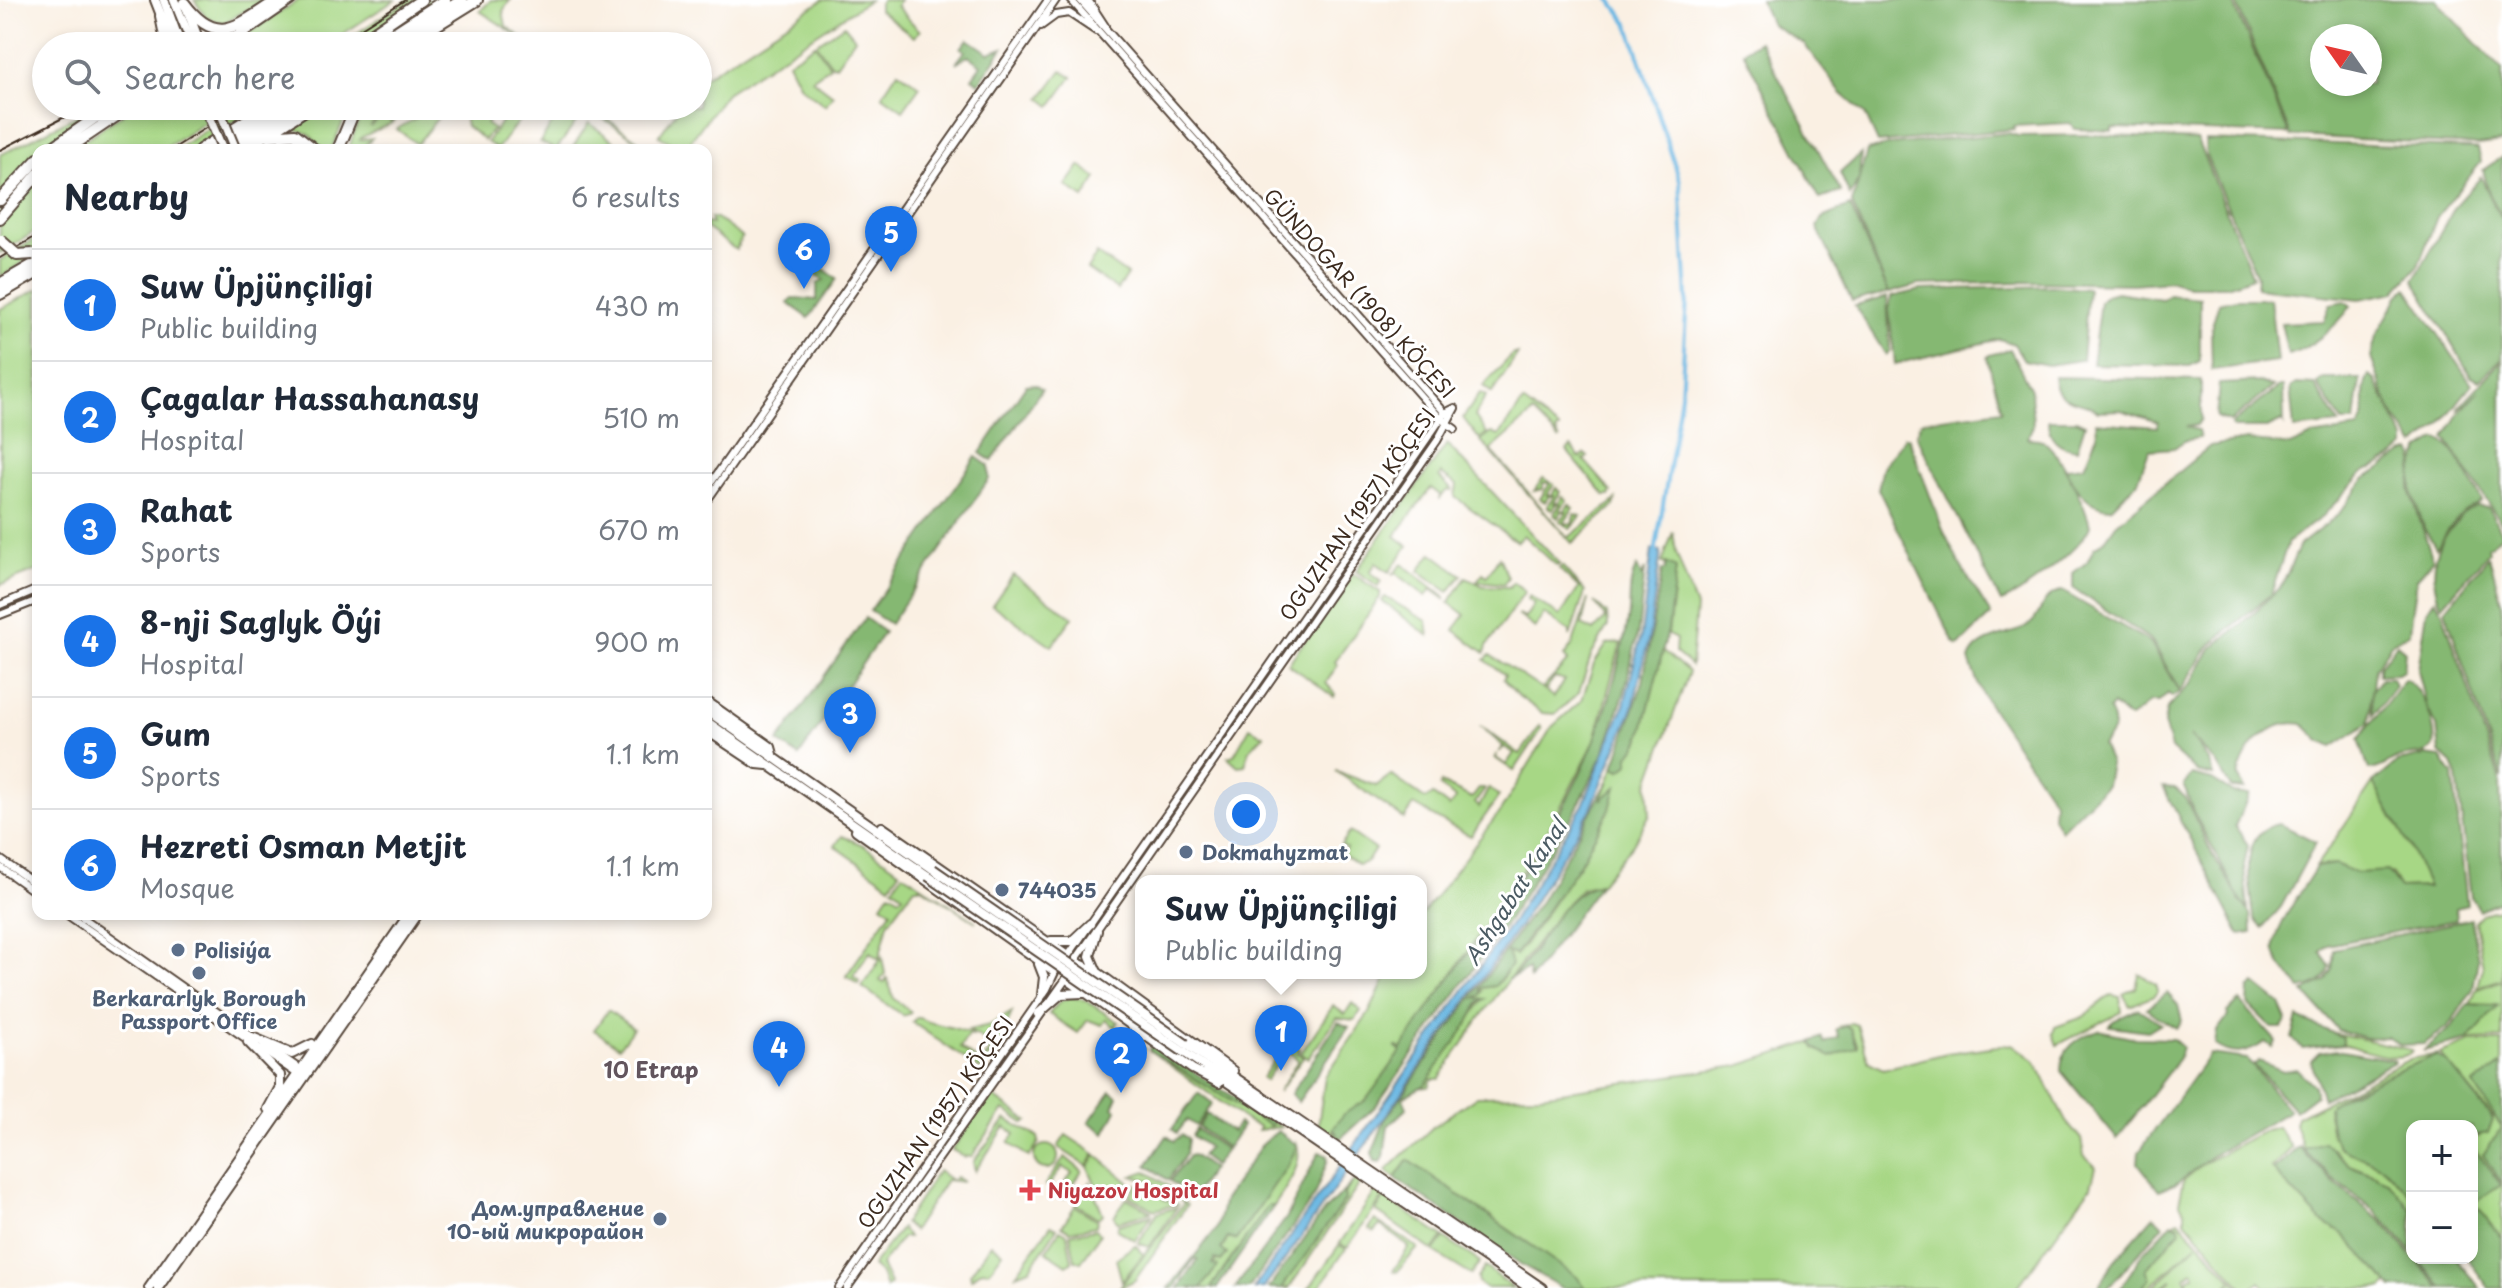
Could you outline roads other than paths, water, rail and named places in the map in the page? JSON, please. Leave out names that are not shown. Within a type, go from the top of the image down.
[{"type":"highway","points":[[180,1],[202,24],[223,30],[233,28],[278,0]]},
{"type":"highway","points":[[243,32],[290,0]]},
{"type":"highway","points":[[396,32],[445,0]]},
{"type":"highway","points":[[412,32],[462,0]]},
{"type":"highway","points":[[425,32],[477,0]]},
{"type":"highway","points":[[375,32],[418,3]]},
{"type":"highway","points":[[161,16],[164,32]]},
{"type":"highway","points":[[58,144],[92,120]]},
{"type":"highway","points":[[75,144],[110,120]]},
{"type":"highway","points":[[209,144],[247,120]]},
{"type":"highway","points":[[223,144],[260,120]]},
{"type":"highway","points":[[242,144],[277,120]]},
{"type":"highway","points":[[252,144],[289,120]]},
{"type":"highway","points":[[340,144],[350,120]]},
{"type":"highway","points":[[263,137],[295,134],[308,144]]},
{"type":"highway","points":[[0,200],[32,165]]},
{"type":"highway","points":[[0,218],[32,181]]},
{"type":"highway","points":[[0,240],[17,255],[32,256]]},
{"type":"highway","points":[[0,284],[32,259]]},
{"type":"highway","points":[[0,296],[32,276]]},
{"type":"highway","points":[[0,296],[32,283]]},
{"type":"main road","points":[[155,0],[167,32]]},
{"type":"main road","points":[[164,0],[176,32]]},
{"type":"main road","points":[[1032,28],[1041,0]]},
{"type":"main road","points":[[712,493],[1032,28],[1048,0]]},
{"type":"main road","points":[[712,481],[1032,28],[1056,0]]},
{"type":"main road","name":"GÜNDOGAR (1908) KÖÇESI","points":[[1071,0],[1104,32],[1449,422]]},
{"type":"main road","name":"GÜNDOGAR (1908) KÖÇESI","points":[[1080,0],[1104,32]]},
{"type":"main road","points":[[1088,0],[1103,17],[1104,32]]},
{"type":"main road","points":[[180,1],[189,32]]},
{"type":"main road","points":[[180,1],[194,32]]},
{"type":"main road","points":[[1032,28],[1066,13],[1104,32]]},
{"type":"main road","points":[[210,120],[220,144]]},
{"type":"main road","points":[[223,120],[231,144]]},
{"type":"main road","name":"OGUZHAN (1957) KÖÇESI","points":[[1076,962],[1093,928],[1443,416]]},
{"type":"main road","name":"OGUZHAN (1957) KÖÇESI","points":[[1067,955],[1093,928],[1449,422]]},
{"type":"main road","points":[[0,605],[32,592]]},
{"type":"main road","points":[[0,615],[32,602]]},
{"type":"main road","points":[[712,705],[771,747],[773,762]]},
{"type":"main road","points":[[712,716],[722,727],[1184,1047],[1251,1088],[1337,1151],[1542,1288]]},
{"type":"main road","points":[[712,723],[722,727]]},
{"type":"main road","points":[[712,734],[757,764],[773,762]]},
{"type":"main road","points":[[844,812],[880,825],[1076,962],[1097,972],[1204,1046],[1251,1088]]},
{"type":"main road","points":[[844,812],[865,840],[1192,1069],[1337,1151]]},
{"type":"main road","points":[[0,859],[32,882]]},
{"type":"main road","points":[[0,867],[32,890]]},
{"type":"main road","points":[[75,920],[301,1074]]},
{"type":"main road","points":[[86,920],[250,1039],[270,1060],[281,1076],[280,1087],[256,1135]]},
{"type":"main road","points":[[158,1288],[343,1007],[405,920]]},
{"type":"main road","points":[[149,1288],[256,1135],[414,920]]},
{"type":"main road","points":[[1047,940],[1072,941],[1093,928]]},
{"type":"main road","points":[[1093,928],[1090,956],[1097,972]]},
{"type":"main road","points":[[1033,958],[1047,954],[1047,940]]},
{"type":"main road","points":[[1054,971],[1056,960],[1067,955]]},
{"type":"main road","points":[[1033,958],[1044,972],[1042,995]]},
{"type":"main road","points":[[1066,979],[1075,973],[1076,962]]},
{"type":"main road","name":"OGUZHAN (1957) KÖÇESI","points":[[839,1288],[1042,995],[1054,971]]},
{"type":"main road","points":[[1083,993],[1083,980],[1097,972]]},
{"type":"main road","name":"OGUZHAN (1957) KÖÇESI","points":[[847,1288],[1038,1014],[1066,979]]},
{"type":"main road","points":[[1038,1014],[1061,994],[1083,993]]},
{"type":"main road","points":[[250,1039],[283,1052],[297,1053],[309,1048],[343,1007]]},
{"type":"main road","points":[[1184,1047],[1248,1099]]},
{"type":"main road","points":[[1359,1166],[1529,1288]]},
{"type":"water","points":[[1652,550],[1661,551],[1649,637],[1633,708],[1591,809],[1520,925],[1292,1250],[1264,1288],[1254,1288],[1513,920],[1583,805],[1624,705],[1641,635]]},
{"type":"waterway","points":[[1611,0],[1629,25],[1680,181],[1687,299],[1681,395],[1655,554]]},
{"type":"railway","points":[[355,32],[405,0]]},
{"type":"railway","points":[[0,150],[59,120]]},
{"type":"railway","points":[[180,144],[218,120]]},
{"type":"railway","points":[[0,258],[32,239]]},
{"type":"place","name":"Gum","points":[[891,272]]},
{"type":"place","name":"Hezreti Osman Metjit","points":[[804,289]]},
{"type":"place","name":"Rahat","points":[[850,753]]},
{"type":"place","name":"Dokmahyzmat","points":[[1186,852]]},
{"type":"place","name":"744035","points":[[1002,890]]},
{"type":"place","name":"Polisiýa","points":[[178,950]]},
{"type":"place","name":"Berkararlyk Borough Passport Office","points":[[199,973]]},
{"type":"place","name":"Suw Üpjünçiligi","points":[[1281,1071]]},
{"type":"place","name":"8-nji Saglyk Öýi","points":[[779,1087]]},
{"type":"place","name":"Çagalar Hassahanasy","points":[[1121,1093]]},
{"type":"place","name":"Niyazov Hospital","points":[[1030,1190]]},
{"type":"place","name":"Дом.управление 10-ый микрорайон","points":[[660,1219]]},
{"type":"district","name":"10 Etrap","points":[[651,1068]]},
{"type":"water label","name":"Ashgabat Kanal","points":[[1514,891]]}]
